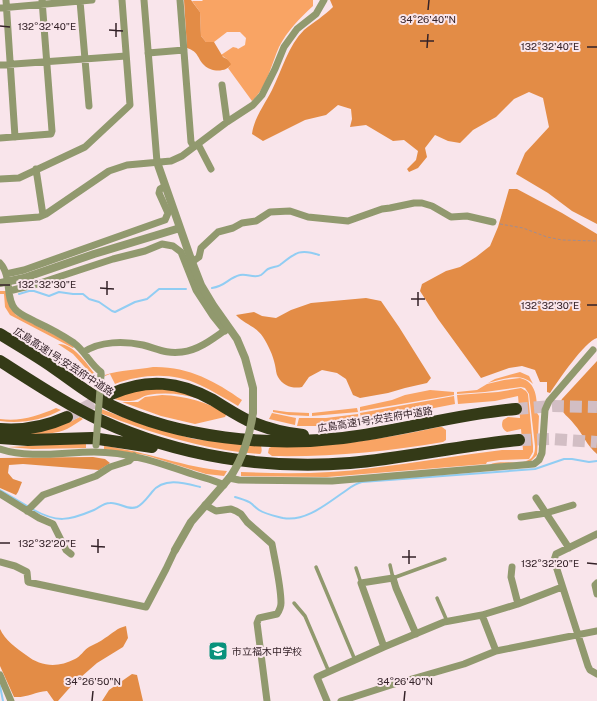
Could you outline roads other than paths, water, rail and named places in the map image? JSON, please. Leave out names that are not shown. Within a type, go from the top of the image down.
[{"type":"highway","name":"広島高速1号;安芸府中道路","points":[[0,334],[54,368],[96,398],[113,406],[150,420],[196,432],[247,440],[300,441],[343,438],[480,413],[516,409]]},
{"type":"highway","points":[[0,361],[78,409],[121,429],[164,444],[187,450],[266,463]]},
{"type":"highway","points":[[111,394],[128,387],[147,383],[179,386],[200,394],[256,424],[279,431],[302,435],[347,434],[430,422]]},
{"type":"highway","points":[[0,429],[30,429],[67,417]]},
{"type":"highway","points":[[0,438],[28,440],[78,437],[107,439],[140,444],[201,457],[266,463],[308,464],[350,463],[519,440]]},
{"type":"street","points":[[16,137],[4,5],[92,0]]},
{"type":"street","points":[[0,179],[19,178],[85,147],[130,104],[122,0]]},
{"type":"street","points":[[0,562],[15,566],[27,572],[28,582],[146,608],[191,522],[230,477],[236,468],[249,437],[253,412],[253,388],[249,368],[241,348],[227,329],[205,292],[192,262],[157,162],[144,0]]},
{"type":"street","points":[[180,0],[191,142],[196,146],[211,169]]},
{"type":"street","points":[[0,220],[43,215],[108,171],[127,165],[171,161],[182,156],[227,122],[253,105],[262,96],[284,47],[297,29],[316,14],[324,0]]},
{"type":"street","points":[[80,1],[89,106]]},
{"type":"street","points":[[0,138],[51,134],[52,131],[42,2]]},
{"type":"street","points":[[148,53],[184,50]]},
{"type":"street","points":[[0,65],[126,56]]},
{"type":"street","points":[[222,85],[227,122]]},
{"type":"street","points":[[36,169],[43,215]]},
{"type":"street","points":[[5,280],[24,270],[165,220],[168,213],[159,192],[160,189],[165,186]]},
{"type":"street","points":[[192,262],[200,257],[201,248],[218,232],[233,228],[242,223],[256,220],[270,212],[290,211],[308,217],[348,221],[382,209],[414,202],[432,206],[451,217],[466,216],[493,222]]},
{"type":"street","points":[[5,280],[24,278],[94,254],[180,228]]},
{"type":"street","points":[[9,291],[145,251],[162,244],[173,246],[181,252],[196,290],[213,316],[227,329]]},
{"type":"street","points":[[0,263],[4,268],[5,280],[14,308],[20,314],[74,343],[84,352],[93,366],[101,372],[96,448]]},
{"type":"street","points":[[84,352],[91,347],[100,344],[131,343],[159,351],[173,353],[184,352],[196,348],[227,329]]},
{"type":"street","points":[[230,477],[239,480],[332,481],[534,464],[539,460],[542,453],[545,410],[549,400],[593,350]]},
{"type":"street","points":[[0,449],[28,454],[96,448],[152,460],[213,479],[224,485]]},
{"type":"street","points":[[26,511],[43,495],[96,476],[110,467],[129,461],[134,456]]},
{"type":"street","points":[[0,494],[26,511],[53,524],[66,550],[71,554]]},
{"type":"street","points":[[536,498],[569,548]]},
{"type":"street","points":[[206,505],[216,511],[231,509],[236,511],[272,544],[280,593],[280,610],[277,614],[259,618],[257,623],[268,701]]},
{"type":"street","points":[[522,517],[546,513],[573,505]]},
{"type":"street","points":[[597,534],[554,556],[562,587],[588,666],[590,670],[597,674]]},
{"type":"street","points":[[512,567],[511,577],[518,604]]},
{"type":"street","points":[[384,647],[362,583],[393,578],[416,634]]},
{"type":"street","points":[[597,583],[595,584],[597,594]]},
{"type":"street","points":[[327,701],[317,677],[447,621],[482,615],[518,604],[562,587]]},
{"type":"street","points":[[482,615],[496,651]]},
{"type":"street","points":[[340,701],[464,664],[496,651],[597,631]]},
{"type":"street","points":[[0,675],[11,701]]},
{"type":"lane","points":[[390,565],[393,578],[445,559]]},
{"type":"lane","points":[[316,567],[355,660]]},
{"type":"lane","points":[[356,568],[362,583]]},
{"type":"lane","points":[[437,598],[447,621]]},
{"type":"lane","points":[[294,603],[305,616],[328,672]]},
{"type":"waterway","points":[[212,288],[221,286],[240,275],[261,275],[268,269],[279,266],[290,257],[298,253],[307,252],[319,255]]},
{"type":"waterway","points":[[19,294],[29,291],[34,291],[49,296],[59,292],[83,294],[89,299],[99,302],[115,312],[135,302],[147,299],[159,289],[186,289]]},
{"type":"waterway","points":[[235,497],[252,504],[264,513],[291,519],[299,518],[314,512],[354,485],[362,482],[535,469],[564,459],[589,462],[597,461]]},
{"type":"waterway","points":[[32,509],[49,517],[63,519],[85,514],[108,503],[114,503],[130,508],[137,507],[162,484],[174,482],[200,487]]},
{"type":"waterway","points":[[0,490],[29,507]]},
{"type":"waterway","points":[[0,686],[3,701]]},
{"type":"tunnel","points":[[67,417],[108,395]]},
{"type":"tunnel","points":[[516,409],[553,406],[597,407]]},
{"type":"tunnel","points":[[519,440],[552,439],[597,442]]},
{"type":"place","name":"市立福木中学校","points":[[218,651]]}]
